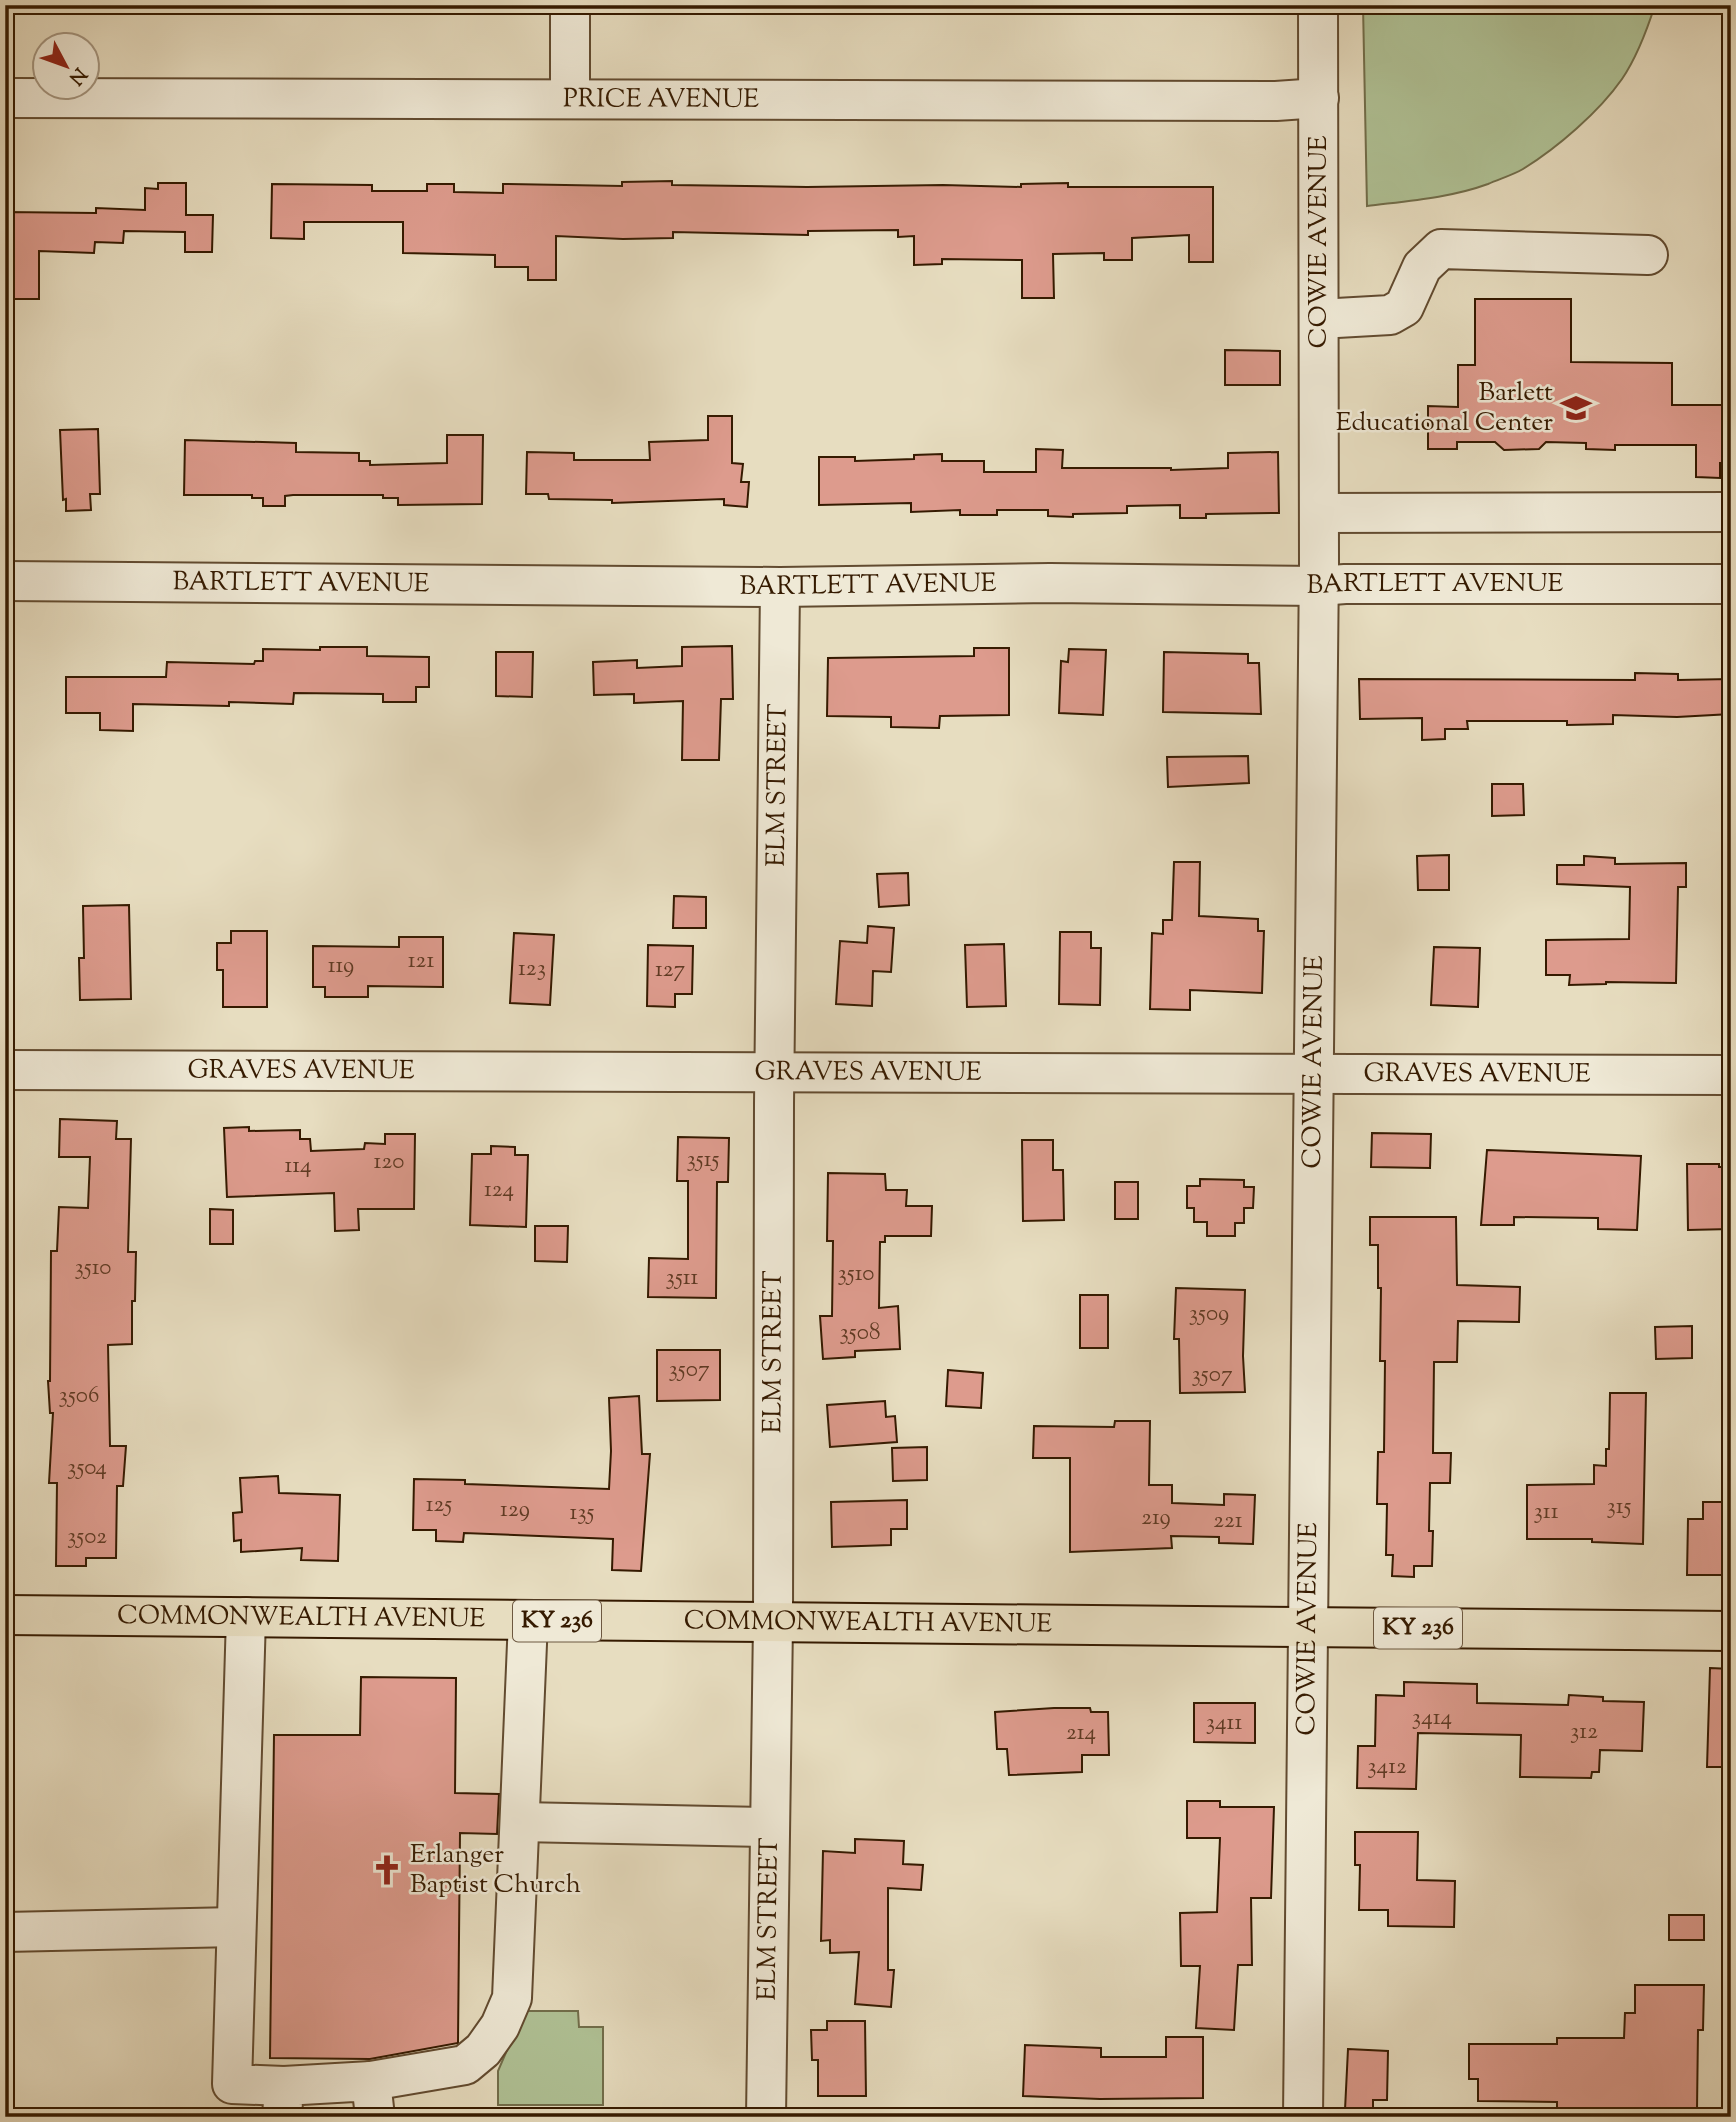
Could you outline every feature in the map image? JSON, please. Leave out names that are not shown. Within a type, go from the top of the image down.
[{"type":"main road","name":"COMMONWEALTH AVENUE","points":[[5,1615],[1731,1631]]},
{"type":"street","points":[[570,5],[570,99]]},
{"type":"street","name":"COWIE AVENUE","points":[[1303,2117],[1308,1845],[1307,1628],[1319,586],[1318,5]]},
{"type":"street","name":"PRICE AVENUE","points":[[5,98],[1276,101],[1319,98]]},
{"type":"street","points":[[1319,318],[1390,315],[1404,307],[1422,267],[1441,249],[1648,255]]},
{"type":"street","points":[[1319,513],[1731,512]]},
{"type":"street","name":"BARTLETT AVENUE","points":[[5,581],[780,587],[1050,583],[1319,586],[1731,584]]},
{"type":"street","name":"ELM STREET","points":[[766,2117],[773,1623],[780,587]]},
{"type":"street","name":"GRAVES AVENUE","points":[[5,1070],[1731,1075]]},
{"type":"street","points":[[246,1617],[232,2084],[283,2101],[373,2099],[465,2065],[483,2050],[500,2026],[512,1998],[528,1620]]},
{"type":"street","points":[[520,1822],[770,1827]]},
{"type":"street","points":[[5,1932],[236,1927]]},
{"type":"green space","points":[[1363,5],[1655,5],[1637,53],[1613,91],[1577,128],[1536,160],[1515,173],[1474,189],[1367,206]]},
{"type":"green space","points":[[524,2011],[578,2011],[579,2027],[603,2027],[603,2105],[498,2105],[498,2071]]},
{"type":"building","points":[[672,181],[672,185],[807,187],[1021,187],[1021,184],[1068,183],[1068,187],[1213,187],[1213,262],[1189,262],[1189,235],[1132,238],[1132,260],[1104,260],[1104,253],[1053,254],[1054,298],[1022,298],[1022,260],[942,259],[942,264],[914,265],[914,236],[898,237],[898,230],[808,231],[808,235],[673,232],[673,238],[623,239],[556,236],[556,280],[528,280],[528,267],[495,267],[495,255],[403,253],[403,222],[304,222],[304,239],[271,238],[272,184],[372,185],[372,191],[427,191],[427,184],[454,184],[454,192],[503,193],[503,184],[622,186],[622,182]]},
{"type":"building","points":[[158,183],[186,183],[186,215],[213,215],[212,252],[185,252],[185,232],[124,231],[123,243],[95,242],[94,253],[39,251],[39,299],[5,299],[5,212],[96,213],[96,208],[145,210],[145,188],[158,189]]},
{"type":"building","points":[[1475,299],[1571,299],[1571,362],[1672,363],[1672,405],[1731,405],[1731,463],[1720,463],[1720,478],[1696,477],[1696,445],[1615,445],[1615,450],[1586,449],[1586,443],[1546,442],[1539,449],[1504,450],[1495,442],[1457,442],[1457,449],[1428,449],[1428,406],[1458,407],[1458,365],[1475,365]]},
{"type":"building","points":[[1225,350],[1280,351],[1280,385],[1225,385]]},
{"type":"building","points":[[708,416],[732,416],[732,463],[743,464],[741,482],[749,482],[747,507],[724,505],[724,499],[612,503],[612,500],[549,499],[548,494],[526,494],[527,452],[574,453],[574,460],[650,460],[649,442],[708,440]]},
{"type":"building","points":[[98,429],[100,494],[90,494],[91,510],[66,511],[66,499],[63,500],[60,430]]},
{"type":"building","points":[[447,435],[483,435],[482,504],[398,505],[398,498],[383,498],[383,495],[293,495],[285,496],[285,506],[263,506],[263,498],[252,498],[252,495],[184,495],[185,440],[296,443],[296,452],[359,453],[359,461],[370,461],[370,465],[447,463]]},
{"type":"building","points":[[1036,449],[1063,450],[1062,468],[1171,470],[1228,468],[1228,453],[1278,452],[1279,513],[1206,514],[1206,518],[1180,518],[1180,505],[1127,506],[1127,513],[1073,514],[1073,517],[1048,516],[1048,510],[997,510],[997,515],[960,515],[960,510],[911,512],[911,503],[819,505],[819,457],[855,457],[855,461],[914,459],[914,455],[942,454],[942,461],[984,461],[984,472],[1036,472]]},
{"type":"building","points":[[732,646],[733,699],[721,699],[719,760],[682,760],[683,701],[634,703],[634,694],[594,695],[593,662],[637,660],[637,668],[682,666],[682,647]]},
{"type":"building","points":[[320,647],[367,647],[367,656],[429,657],[429,687],[416,687],[416,702],[383,702],[383,694],[294,693],[293,704],[133,704],[133,731],[100,730],[100,713],[66,713],[66,677],[166,677],[167,662],[254,664],[255,661],[263,661],[263,649],[320,650]]},
{"type":"building","points":[[974,648],[1009,648],[1009,715],[940,716],[939,728],[891,727],[891,717],[827,716],[828,658],[974,656]]},
{"type":"building","points":[[1069,649],[1106,650],[1103,715],[1059,713],[1061,661],[1068,662]]},
{"type":"building","points":[[496,652],[533,652],[532,697],[496,696]]},
{"type":"building","points":[[1164,652],[1248,654],[1248,663],[1259,663],[1261,714],[1163,712]]},
{"type":"building","points":[[1635,673],[1678,674],[1678,680],[1731,679],[1731,714],[1677,717],[1613,715],[1613,724],[1467,721],[1468,729],[1445,729],[1445,739],[1422,740],[1422,718],[1360,719],[1359,679],[1635,680]]},
{"type":"building","points":[[1248,756],[1249,783],[1168,787],[1167,757]]},
{"type":"building","points":[[1492,784],[1523,784],[1524,815],[1492,816]]},
{"type":"building","points":[[1449,855],[1449,890],[1418,890],[1417,856]]},
{"type":"building","points":[[1584,856],[1615,858],[1615,864],[1686,863],[1686,887],[1678,887],[1676,983],[1606,982],[1569,985],[1570,975],[1546,975],[1546,940],[1629,939],[1630,887],[1557,884],[1557,865],[1584,865]]},
{"type":"building","points":[[1174,862],[1200,862],[1199,916],[1258,919],[1258,931],[1264,931],[1262,993],[1190,990],[1190,1010],[1150,1009],[1152,933],[1163,934],[1163,920],[1172,920]]},
{"type":"building","points":[[908,873],[909,905],[879,907],[877,874]]},
{"type":"building","points":[[674,896],[706,897],[706,928],[673,928]]},
{"type":"building","points":[[129,905],[131,999],[80,1000],[79,958],[84,958],[83,906]]},
{"type":"building","points":[[868,926],[894,928],[891,972],[873,971],[872,1006],[836,1004],[840,941],[867,943]]},
{"type":"building","points":[[231,931],[267,931],[267,1007],[223,1007],[223,970],[217,970],[217,943],[231,943]]},
{"type":"building","points":[[1060,932],[1091,932],[1091,948],[1101,948],[1100,1005],[1059,1004]]},
{"type":"building","points":[[514,933],[554,935],[550,1005],[510,1003]]},
{"type":"building","points":[[399,937],[443,937],[443,987],[368,986],[368,997],[325,997],[325,987],[313,987],[313,946],[399,947]]},
{"type":"building","points":[[1004,944],[1006,1006],[967,1007],[965,945]]},
{"type":"building","points":[[648,945],[693,946],[692,994],[675,994],[675,1007],[647,1006]]},
{"type":"building","points":[[1434,947],[1480,948],[1478,1007],[1431,1005]]},
{"type":"building","points":[[60,1119],[117,1121],[116,1139],[131,1139],[128,1252],[136,1252],[132,1344],[108,1345],[110,1446],[126,1446],[123,1486],[117,1486],[116,1558],[86,1558],[86,1566],[56,1566],[57,1483],[49,1483],[53,1413],[50,1413],[48,1381],[51,1251],[57,1251],[59,1207],[88,1208],[90,1157],[59,1157]]},
{"type":"building","points":[[249,1127],[249,1131],[300,1130],[300,1139],[310,1139],[311,1151],[364,1149],[365,1143],[385,1144],[385,1134],[415,1134],[414,1209],[358,1209],[359,1230],[335,1231],[334,1193],[227,1197],[224,1128]]},
{"type":"building","points":[[1372,1133],[1431,1134],[1430,1168],[1371,1167]]},
{"type":"building","points":[[678,1137],[729,1138],[728,1182],[717,1182],[716,1298],[648,1297],[649,1258],[688,1259],[688,1181],[677,1181]]},
{"type":"building","points":[[1022,1140],[1053,1140],[1053,1170],[1063,1170],[1064,1220],[1023,1221]]},
{"type":"building","points":[[491,1146],[515,1147],[515,1155],[528,1155],[526,1227],[470,1225],[472,1154],[491,1154]]},
{"type":"building","points":[[1487,1150],[1641,1156],[1637,1230],[1598,1229],[1598,1218],[1514,1217],[1514,1225],[1481,1225]]},
{"type":"building","points":[[1687,1164],[1719,1164],[1719,1167],[1731,1167],[1731,1229],[1688,1230]]},
{"type":"building","points":[[828,1173],[885,1174],[886,1190],[907,1190],[906,1206],[932,1206],[931,1236],[885,1236],[885,1242],[880,1242],[879,1308],[898,1306],[900,1349],[855,1351],[855,1357],[823,1359],[820,1316],[832,1316],[833,1241],[827,1241]]},
{"type":"building","points":[[1200,1179],[1244,1180],[1244,1187],[1254,1187],[1253,1208],[1244,1208],[1244,1223],[1235,1223],[1235,1236],[1207,1236],[1207,1222],[1194,1222],[1194,1208],[1187,1208],[1187,1186],[1200,1186]]},
{"type":"building","points":[[1115,1182],[1138,1182],[1138,1219],[1115,1219]]},
{"type":"building","points":[[210,1209],[233,1210],[233,1244],[210,1244]]},
{"type":"building","points":[[1370,1217],[1456,1217],[1457,1285],[1520,1287],[1519,1322],[1458,1321],[1457,1362],[1434,1362],[1433,1453],[1451,1453],[1450,1483],[1430,1483],[1429,1531],[1433,1531],[1432,1566],[1414,1566],[1414,1577],[1392,1576],[1393,1555],[1386,1555],[1387,1504],[1377,1504],[1378,1452],[1384,1452],[1385,1361],[1380,1361],[1381,1288],[1378,1288],[1378,1245],[1370,1245]]},
{"type":"building","points":[[535,1226],[568,1226],[567,1262],[535,1261]]},
{"type":"building","points":[[1176,1288],[1245,1290],[1245,1392],[1180,1393],[1179,1339],[1174,1339]]},
{"type":"building","points":[[1080,1295],[1108,1295],[1108,1348],[1080,1348]]},
{"type":"building","points":[[1692,1326],[1692,1358],[1656,1359],[1655,1327]]},
{"type":"building","points":[[657,1350],[720,1350],[720,1400],[657,1401]]},
{"type":"building","points":[[948,1370],[983,1373],[981,1408],[946,1406]]},
{"type":"building","points":[[1610,1393],[1646,1393],[1643,1544],[1592,1542],[1592,1539],[1527,1539],[1527,1485],[1594,1484],[1594,1465],[1606,1466]]},
{"type":"building","points":[[639,1396],[642,1454],[650,1454],[641,1571],[612,1570],[613,1539],[464,1533],[463,1542],[436,1541],[436,1530],[413,1530],[414,1479],[465,1480],[465,1484],[609,1489],[609,1398]]},
{"type":"building","points":[[885,1401],[886,1417],[895,1416],[897,1442],[830,1447],[827,1405]]},
{"type":"building","points":[[1115,1421],[1150,1421],[1149,1485],[1172,1485],[1172,1503],[1224,1505],[1224,1494],[1255,1495],[1253,1544],[1219,1543],[1219,1537],[1171,1536],[1172,1548],[1070,1552],[1070,1458],[1033,1458],[1034,1426],[1114,1427]]},
{"type":"building","points":[[927,1447],[927,1480],[893,1481],[892,1448]]},
{"type":"building","points":[[278,1476],[279,1493],[340,1495],[338,1561],[301,1560],[302,1548],[241,1552],[241,1540],[234,1541],[233,1513],[242,1512],[240,1478]]},
{"type":"building","points":[[907,1500],[907,1529],[891,1529],[891,1545],[832,1547],[831,1502]]},
{"type":"building","points":[[1703,1502],[1731,1502],[1731,1575],[1687,1575],[1688,1519],[1703,1519]]},
{"type":"building","points":[[1710,1668],[1731,1669],[1731,1767],[1707,1767]]},
{"type":"building","name":"Erlanger Baptist Church","points":[[361,1677],[456,1678],[455,1793],[499,1794],[497,1834],[460,1833],[458,2043],[370,2059],[270,2058],[274,1735],[360,1735]]},
{"type":"building","points":[[1404,1682],[1477,1684],[1477,1703],[1568,1705],[1569,1695],[1603,1697],[1603,1701],[1644,1702],[1642,1751],[1600,1750],[1599,1772],[1592,1772],[1591,1778],[1520,1777],[1521,1735],[1418,1733],[1416,1789],[1357,1788],[1358,1746],[1375,1746],[1376,1695],[1404,1696]]},
{"type":"building","points":[[1194,1703],[1255,1703],[1255,1743],[1194,1742]]},
{"type":"building","points":[[1090,1708],[1091,1712],[1108,1712],[1109,1755],[1082,1755],[1082,1772],[1009,1775],[1007,1749],[997,1749],[995,1712]]},
{"type":"building","points":[[1187,1801],[1220,1801],[1220,1807],[1274,1807],[1271,1898],[1251,1898],[1252,1965],[1238,1965],[1234,2030],[1196,2028],[1200,1966],[1181,1966],[1180,1913],[1217,1912],[1220,1838],[1187,1838]]},
{"type":"building","points":[[1355,1832],[1418,1832],[1417,1880],[1455,1881],[1454,1927],[1388,1926],[1388,1910],[1359,1910],[1360,1865],[1355,1865]]},
{"type":"building","points":[[855,1839],[904,1841],[903,1864],[923,1865],[921,1890],[888,1888],[888,1970],[894,1970],[891,2007],[855,2004],[859,1952],[830,1953],[830,1940],[821,1941],[823,1851],[855,1853]]},
{"type":"building","points":[[1669,1915],[1704,1915],[1704,1940],[1669,1940]]},
{"type":"building","points":[[1635,1985],[1704,1985],[1703,2030],[1698,2030],[1697,2110],[1557,2109],[1557,2102],[1478,2101],[1478,2079],[1469,2079],[1469,2044],[1557,2044],[1557,2038],[1624,2038],[1625,2013],[1635,2013]]},
{"type":"building","points":[[827,2021],[865,2021],[866,2096],[818,2096],[818,2060],[812,2060],[811,2030],[827,2030]]},
{"type":"building","points":[[1166,2037],[1203,2037],[1203,2098],[1100,2099],[1023,2096],[1025,2045],[1101,2048],[1101,2057],[1166,2057]]},
{"type":"building","points":[[1348,2049],[1388,2051],[1387,2100],[1373,2100],[1373,2111],[1345,2110]]},
{"type":"place","name":"Barlett Educational Center","points":[[1576,408]]},
{"type":"place","name":"Erlanger Baptist Church","points":[[387,1870]]}]
